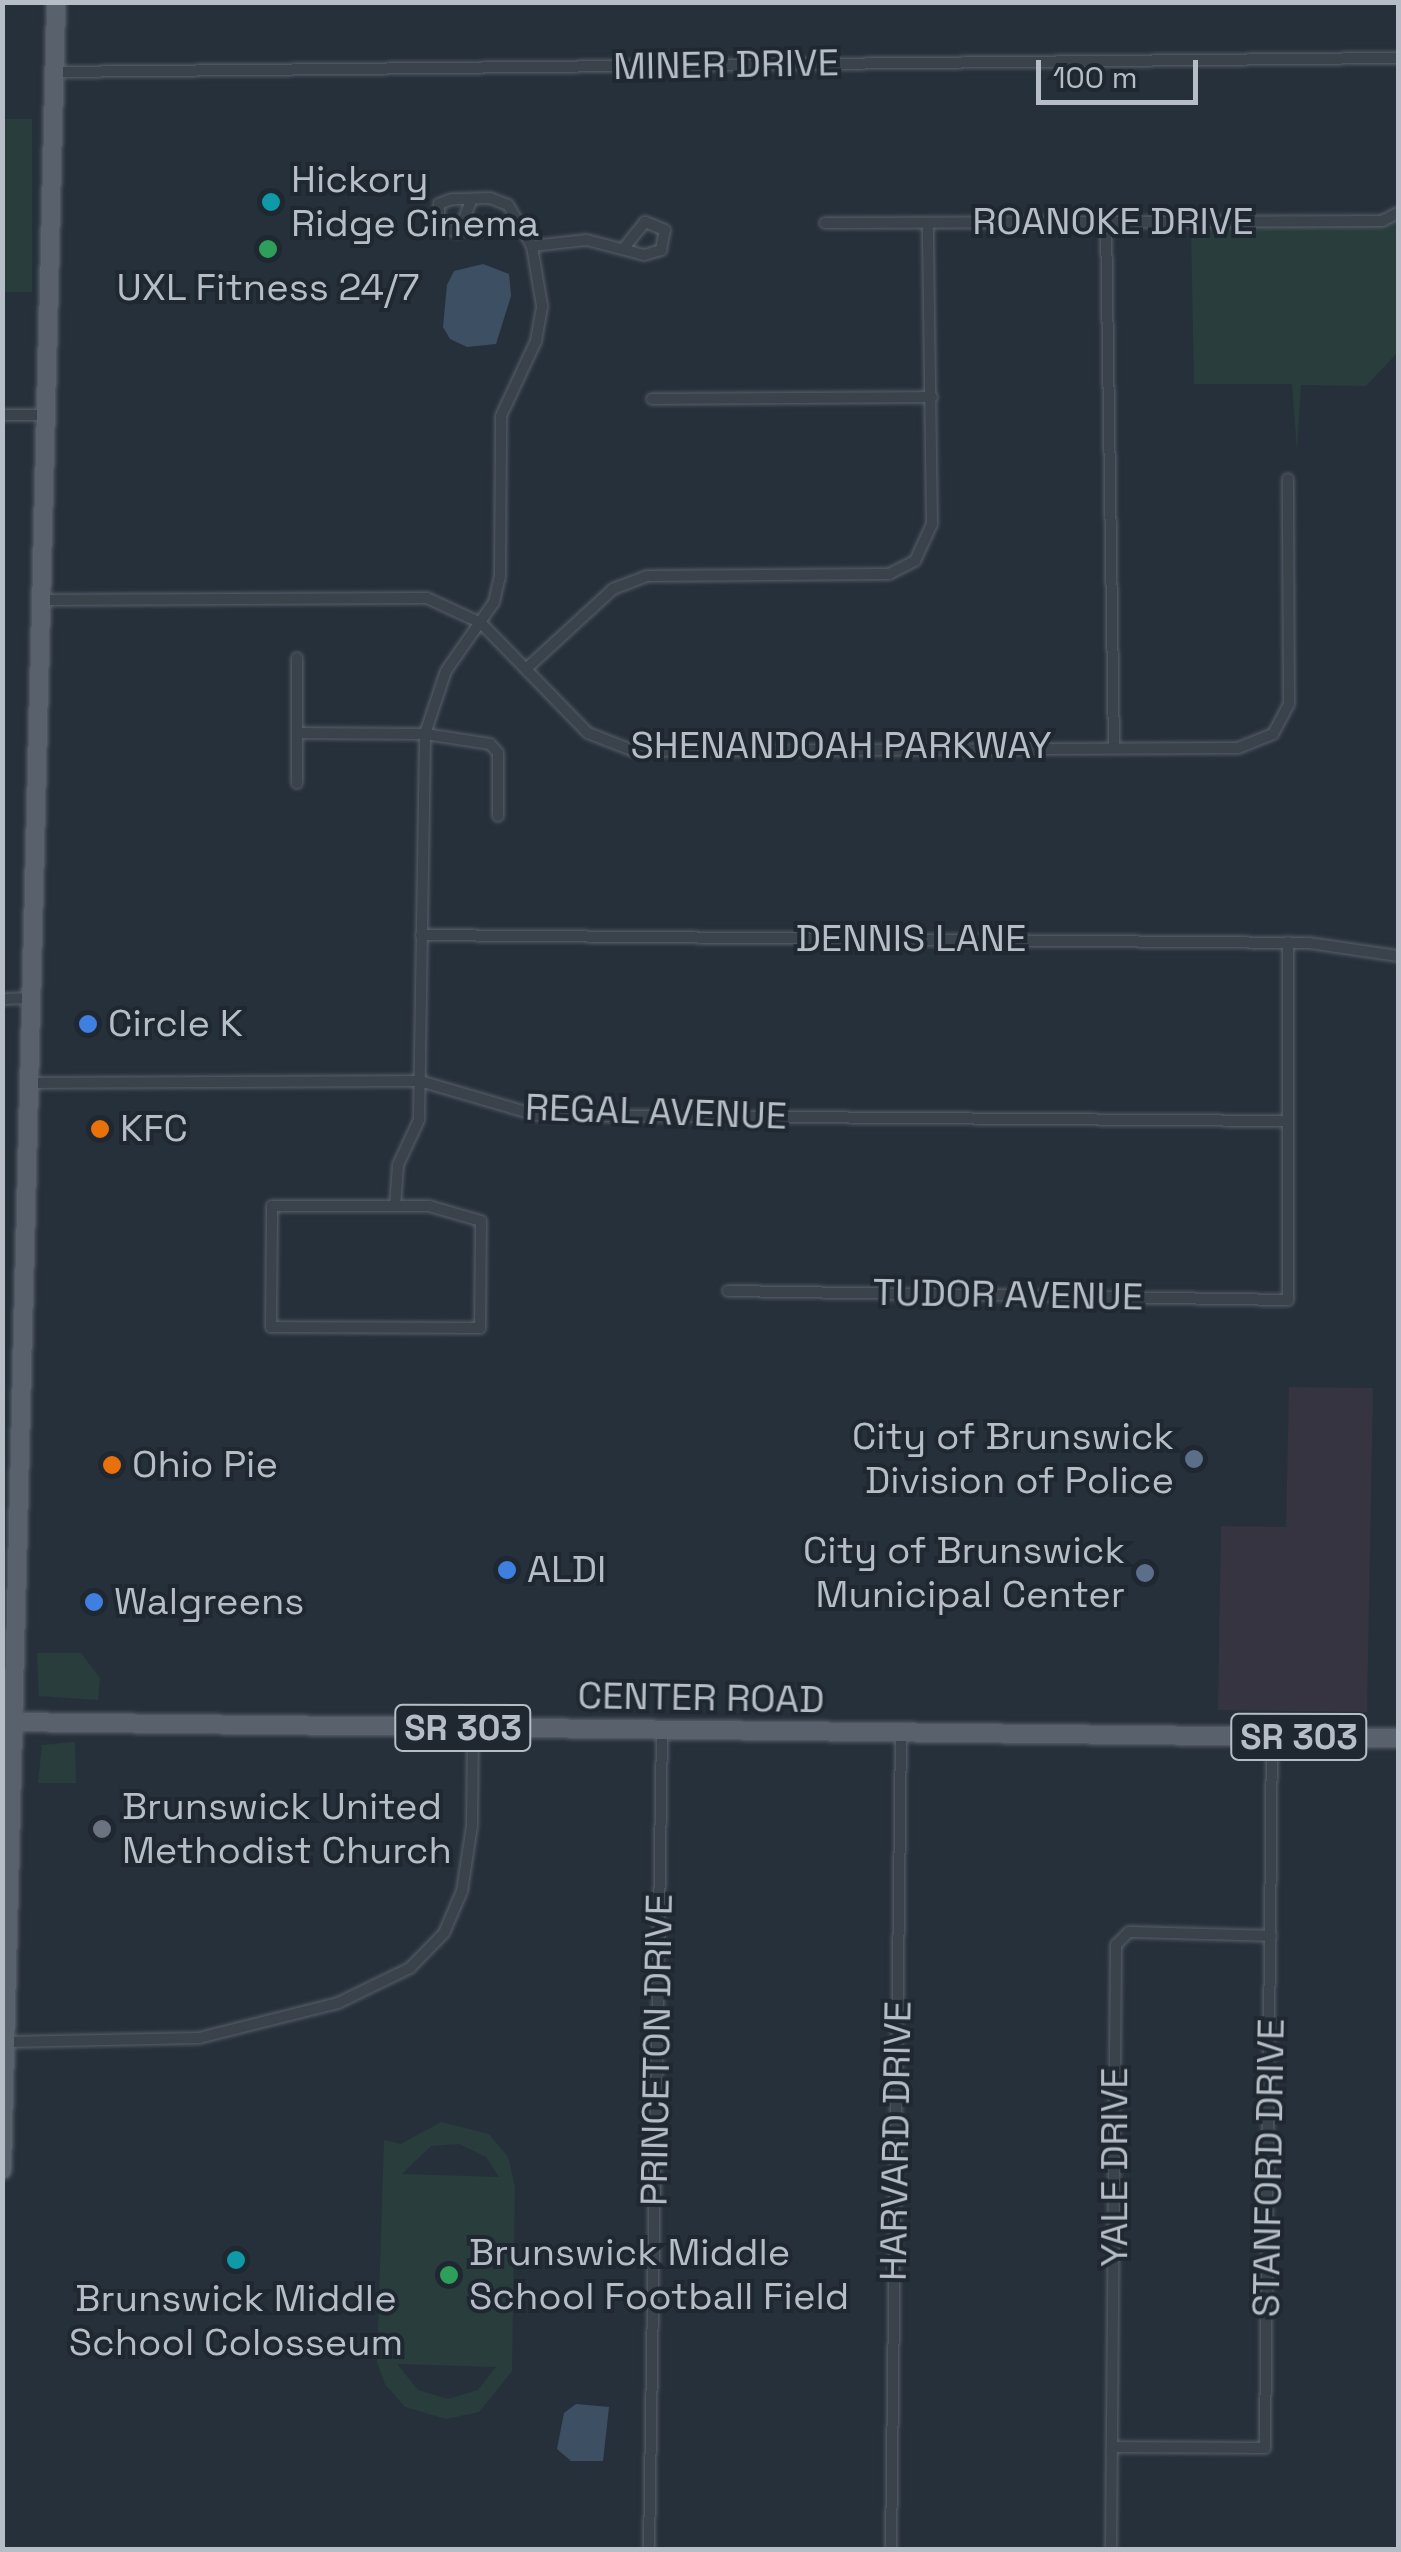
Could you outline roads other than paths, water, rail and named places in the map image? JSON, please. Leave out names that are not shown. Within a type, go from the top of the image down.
[{"type":"main road","points":[[2,2170],[8,2042],[8,1722],[56,2]]},
{"type":"main road","name":"CENTER ROAD","points":[[8,1722],[1398,1738]]},
{"type":"street","name":"MINER DRIVE","points":[[54,72],[1398,58]]},
{"type":"street","points":[[395,1206],[398,1165],[419,1120],[425,734],[446,672],[481,623],[500,576],[501,416],[540,324],[532,246],[508,205],[472,201]]},
{"type":"street","name":"ROANOKE DRIVE","points":[[825,223],[1382,221],[1398,213]]},
{"type":"street","points":[[1106,222],[1114,746]]},
{"type":"street","points":[[526,669],[613,590],[647,576],[889,574],[915,561],[932,524],[928,223]]},
{"type":"street","points":[[532,246],[570,238],[623,249]]},
{"type":"street","points":[[652,400],[932,398]]},
{"type":"street","points":[[2,414],[44,415]]},
{"type":"street","name":"SHENANDOAH PARKWAY","points":[[41,600],[427,598],[481,623],[588,733],[634,752],[1238,748],[1273,734],[1289,704],[1288,479]]},
{"type":"street","points":[[297,658],[297,784]]},
{"type":"street","points":[[297,733],[425,734],[495,747],[498,816]]},
{"type":"street","name":"DENNIS LANE","points":[[421,935],[1288,942],[1398,956]]},
{"type":"street","points":[[1288,942],[1288,1121]]},
{"type":"street","points":[[2,999],[31,998]]},
{"type":"street","name":"REGAL AVENUE","points":[[28,1083],[420,1081],[536,1115],[1288,1121]]},
{"type":"street","name":"TUDOR AVENUE","points":[[728,1291],[1288,1300],[1288,1121]]},
{"type":"street","points":[[272,1206],[395,1206],[429,1206],[481,1221],[480,1328],[271,1327],[272,1206]]},
{"type":"street","points":[[8,2042],[199,2038],[338,2003],[410,1968],[444,1933],[462,1891],[472,1826],[473,1728]]},
{"type":"street","name":"PRINCETON DRIVE","points":[[649,2550],[662,1730]]},
{"type":"street","name":"HARVARD DRIVE","points":[[890,2550],[901,1732]]},
{"type":"street","name":"STANFORD DRIVE","points":[[1113,2447],[1265,2448],[1272,1736]]},
{"type":"street","name":"YALE DRIVE","points":[[1111,2550],[1116,1945],[1128,1932],[1271,1936]]},
{"type":"place","name":"Hickory Ridge Cinema","points":[[271,202]]},
{"type":"place","name":"UXL Fitness 24/7","points":[[268,249]]},
{"type":"place","name":"Circle K","points":[[88,1024]]},
{"type":"place","name":"KFC","points":[[100,1129]]},
{"type":"place","name":"City of Brunswick Division of Police","points":[[1194,1459]]},
{"type":"place","name":"Ohio Pie","points":[[112,1465]]},
{"type":"place","name":"ALDI","points":[[507,1570]]},
{"type":"place","name":"City of Brunswick Municipal Center","points":[[1145,1573]]},
{"type":"place","name":"Walgreens","points":[[94,1602]]},
{"type":"place","name":"Brunswick United Methodist Church","points":[[102,1829]]},
{"type":"place","name":"Brunswick Middle School Colosseum","points":[[236,2260]]},
{"type":"place","name":"Brunswick Middle School Football Field","points":[[449,2275]]}]
